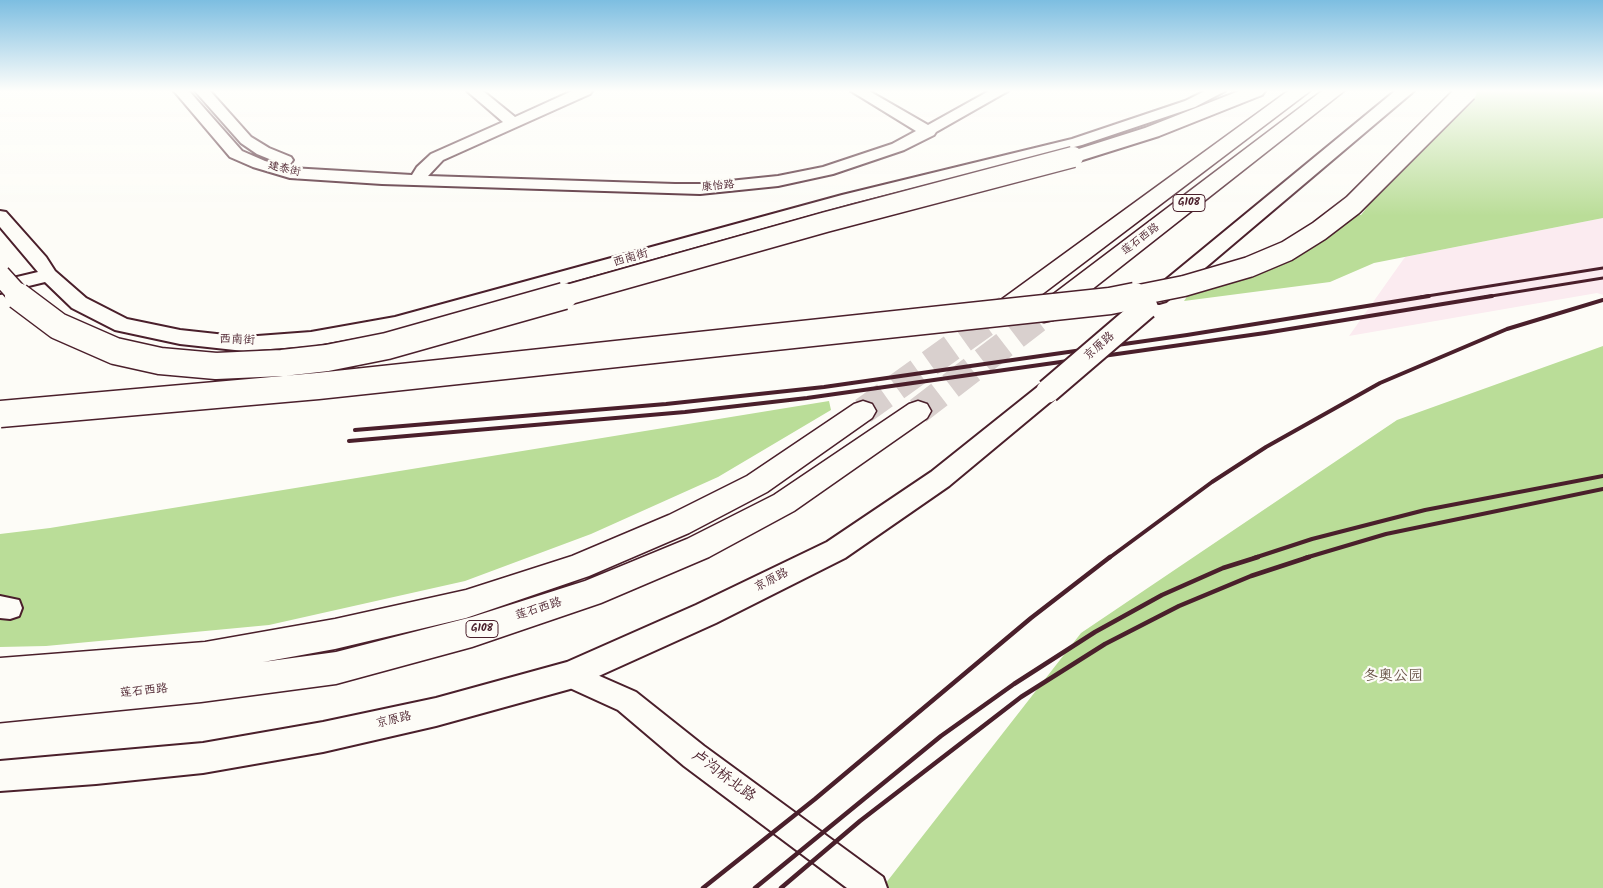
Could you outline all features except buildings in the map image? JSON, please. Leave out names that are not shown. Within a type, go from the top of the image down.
[{"type":"highway","name":"莲石西路","points":[[1006,308],[1246,132]]},
{"type":"highway","name":"莲石西路","points":[[1042,315],[1282,132]]},
{"type":"highway","name":"G108","points":[[0,674],[205,657],[335,634],[466,604],[578,567],[680,524],[758,484],[864,412]]},
{"type":"highway","name":"莲石西路","points":[[0,705],[201,686],[336,668],[472,632],[590,593],[698,548],[784,503],[918,412]]},
{"type":"main road","points":[[0,275],[17,295],[58,326],[115,351],[160,360],[216,366],[282,363],[327,358],[387,346],[826,222],[1074,157],[1151,132]]},
{"type":"main road","name":"京原路","points":[[0,776],[96,769],[203,758],[314,739],[436,712],[570,674],[706,614],[836,550],[940,479],[1357,132]]},
{"type":"main road","points":[[0,414],[318,386],[1110,301],[1184,286],[1250,267],[1287,250],[1319,232],[1353,205],[1426,132]]},
{"type":"street","name":"建泰街","points":[[217,132],[236,154],[259,164],[306,175],[420,175]]},
{"type":"street","name":"建泰街","points":[[239,132],[246,140],[263,151],[285,160],[420,175]]},
{"type":"street","points":[[420,175],[437,157],[490,132]]},
{"type":"street","name":"康怡路","points":[[420,175],[675,189],[725,187],[778,181],[827,172],[898,147],[919,132]]},
{"type":"street","name":"西南街","points":[[0,216],[40,260],[49,275],[79,303],[122,325],[180,337],[244,344],[311,339],[395,324],[848,199],[1077,142],[1105,132]]},
{"type":"street","points":[[0,287],[49,275]]},
{"type":"street","name":"卢沟桥北路","points":[[570,674],[627,701],[694,756],[872,888]]},
{"type":"shaded area","points":[[1603,218],[1603,295],[1597,293],[1349,336],[1405,257]]},
{"type":"green space","points":[[1426,132],[1603,132],[1603,218],[1374,263],[1330,282],[1184,301],[1203,273],[1281,246],[1338,204],[1361,215]]},
{"type":"green space","name":"冬奥公园","points":[[1603,346],[1603,888],[882,888],[1081,633],[1397,420]]},
{"type":"green space","points":[[829,401],[831,410],[718,477],[591,534],[465,581],[269,625],[46,646],[0,647],[0,534],[50,528]]},
{"type":"tunnel","points":[[863,411],[1007,308]]},
{"type":"tunnel","points":[[918,411],[1043,315]]},
{"type":"railway","points":[[1421,297],[1603,268]]},
{"type":"railway","points":[[1485,297],[1603,278]]},
{"type":"railway","points":[[355,430],[666,404],[824,387],[1187,335],[1429,296]]},
{"type":"railway","points":[[349,441],[685,412],[807,398],[1265,333],[1492,296]]},
{"type":"railway","points":[[1109,558],[1212,482],[1266,447],[1380,383],[1507,329],[1603,300]]},
{"type":"railway","points":[[1254,558],[1312,539],[1425,510],[1603,476]]},
{"type":"railway","points":[[1305,558],[1386,534],[1603,489]]},
{"type":"railway","points":[[703,888],[815,799],[1031,618],[1110,557]]},
{"type":"railway","points":[[755,888],[941,736],[1014,684],[1095,632],[1162,595],[1223,568],[1258,557]]},
{"type":"railway","points":[[781,888],[860,821],[1021,697],[1105,644],[1179,606],[1251,576],[1309,557]]}]
